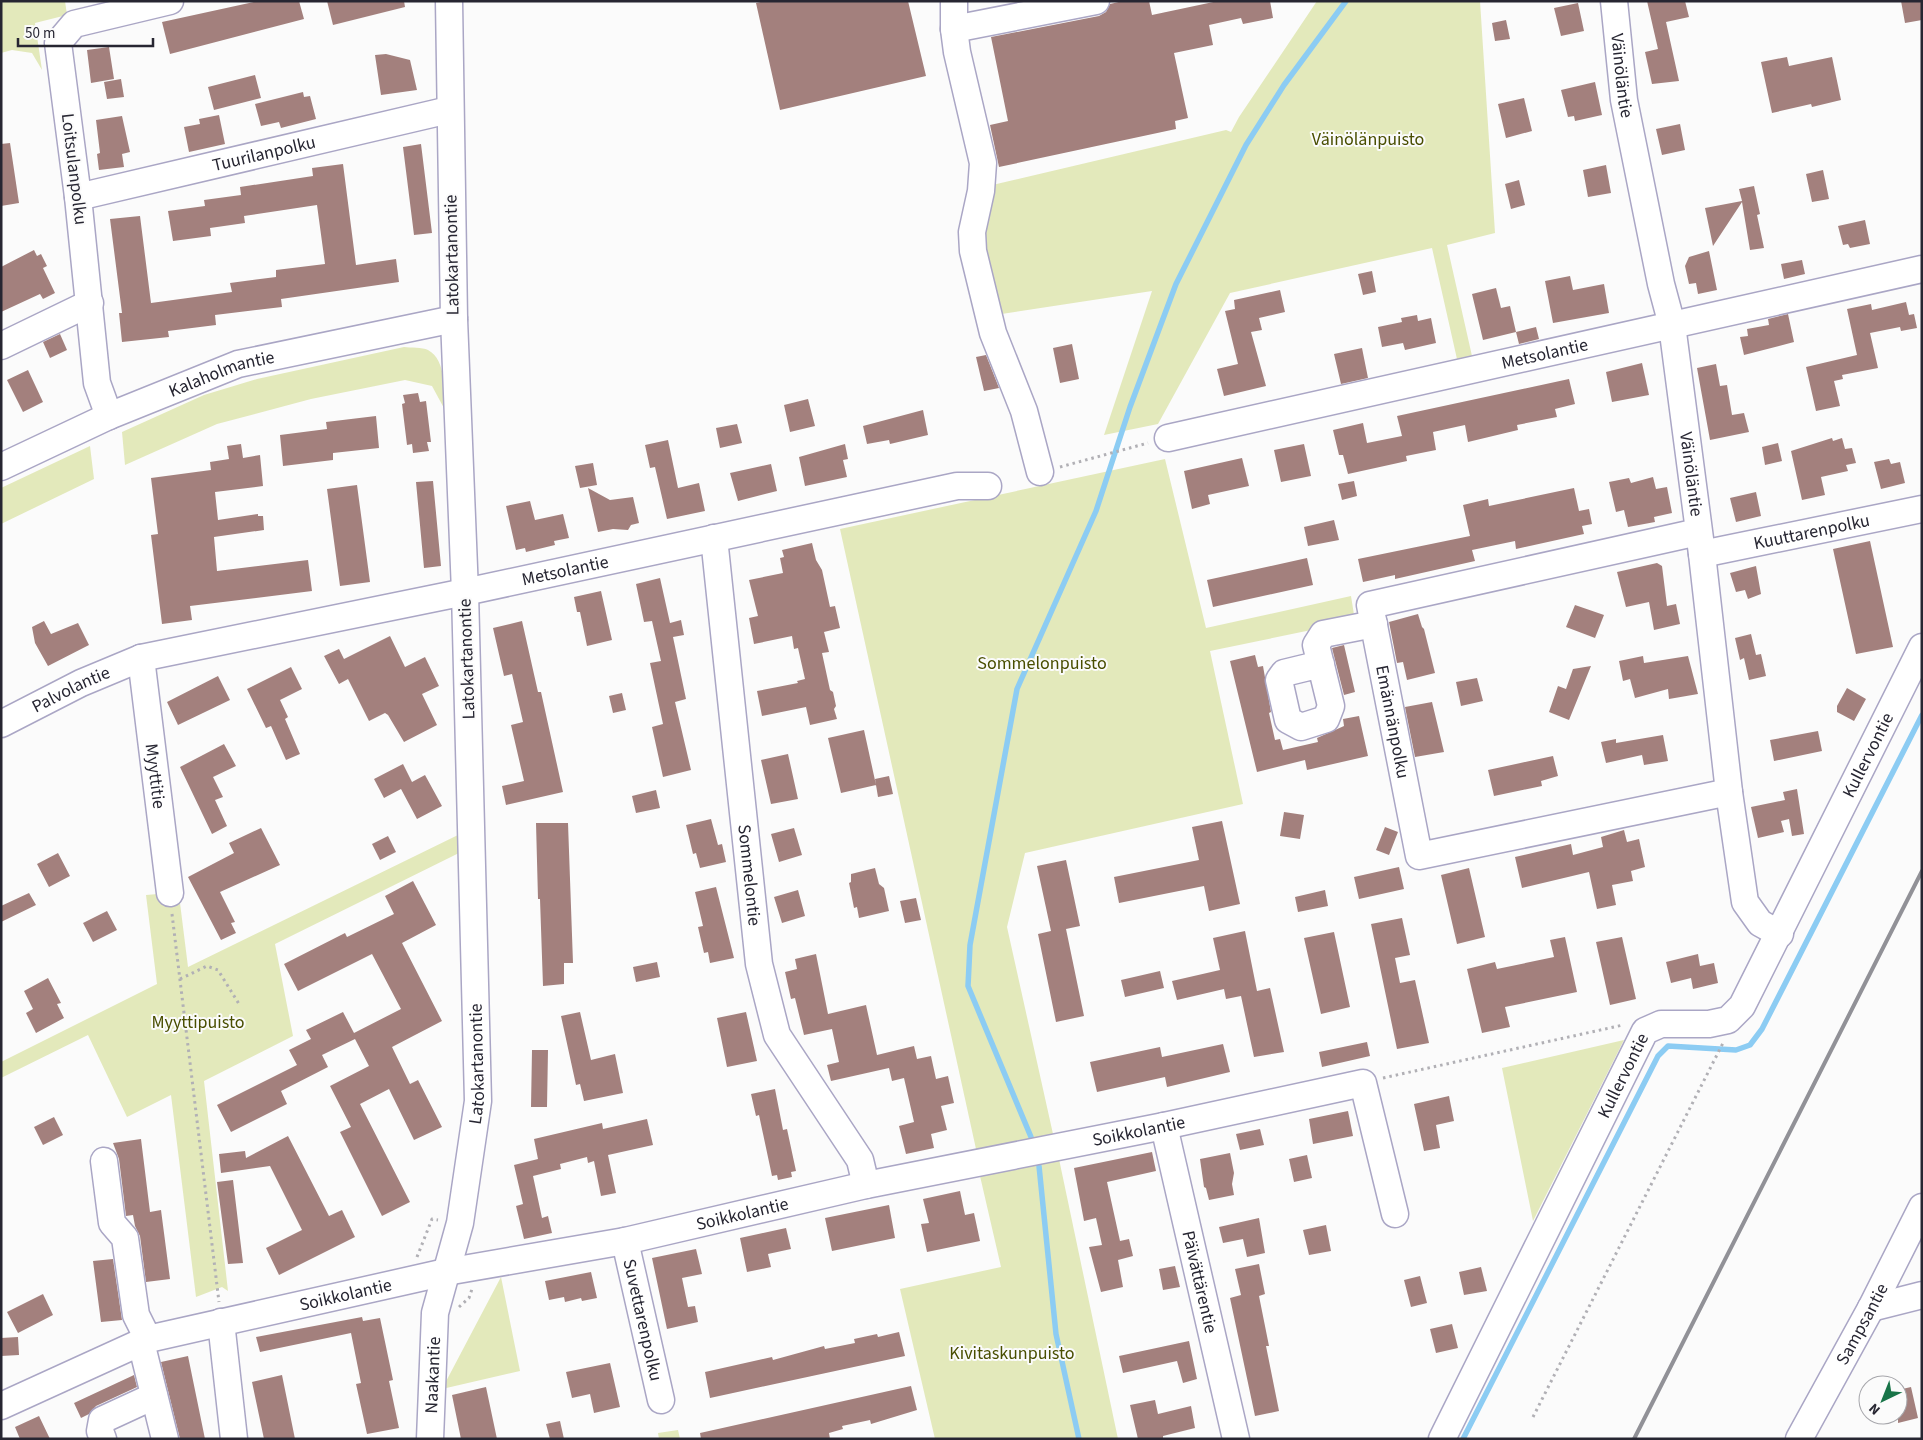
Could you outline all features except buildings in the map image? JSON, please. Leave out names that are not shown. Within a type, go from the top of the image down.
[{"type":"street","name":"Latokartanontie","points":[[435,1313],[460,1223],[467,1188],[478,1101],[465,592],[454,319],[449,110],[449,1]]},
{"type":"street","points":[[954,1],[954,29],[969,110],[983,163],[982,184],[972,232],[973,251],[993,334],[1024,411],[1040,472]]},
{"type":"street","points":[[954,29],[1096,1]]},
{"type":"street","name":"Väinöläntie","points":[[1614,1],[1624,100],[1661,284],[1672,325],[1729,792],[1745,902],[1760,923],[1780,934]]},
{"type":"street","name":"Loitsulanpolku","points":[[109,416],[97,383],[78,197],[58,43],[74,24],[163,2]]},
{"type":"street","name":"Tuurilanpolku","points":[[78,197],[449,110]]},
{"type":"street","name":"Metsolantie","points":[[1168,438],[1922,269]]},
{"type":"street","points":[[1,346],[90,303]]},
{"type":"street","name":"Kalaholmantie","points":[[1,467],[109,416],[238,364],[454,319]]},
{"type":"street","name":"Metsolantie","points":[[141,658],[465,592],[957,486],[988,486]]},
{"type":"street","name":"Kuuttarenpolku","points":[[1700,543],[1922,509]]},
{"type":"street","name":"Sommelontie","points":[[714,538],[759,964],[777,1035],[860,1160],[866,1185]]},
{"type":"street","name":"Emännänpolku","points":[[1700,543],[1370,605],[1419,856],[1729,792]]},
{"type":"street","points":[[1321,664],[1316,645],[1323,634],[1374,624]]},
{"type":"street","name":"Kullervontie","points":[[1442,1439],[1645,1031],[1661,1024],[1709,1024],[1728,1020],[1742,1006],[1780,934],[1922,647]]},
{"type":"street","name":"Palvolantie","points":[[1,724],[81,683],[141,658]]},
{"type":"street","name":"Myyttitie","points":[[141,658],[170,893]]},
{"type":"street","points":[[1363,1083],[1395,1214]]},
{"type":"street","name":"Soikkolantie","points":[[1,1406],[144,1341],[221,1322],[446,1272],[625,1241],[866,1185],[1164,1126],[1363,1083]]},
{"type":"street","name":"Päivättärentie","points":[[1164,1126],[1236,1439]]},
{"type":"street","points":[[104,1161],[112,1223],[125,1238],[136,1314],[144,1341],[154,1396],[165,1439]]},
{"type":"street","name":"Sampsantie","points":[[1801,1437],[1871,1308],[1922,1206]]},
{"type":"street","name":"Suvettarenpolku","points":[[625,1241],[661,1400]]},
{"type":"street","points":[[1871,1308],[1922,1295]]},
{"type":"street","name":"Naakantie","points":[[430,1439],[435,1313]]},
{"type":"street","points":[[221,1322],[234,1439]]},
{"type":"street","points":[[103,1439],[100,1431],[102,1420],[154,1396]]},
{"type":"path","points":[[1104,455],[1126,449]]},
{"type":"path","points":[[170,893],[221,1322]]},
{"type":"path","points":[[180,979],[207,966],[218,970],[239,1004]]},
{"type":"path","points":[[1533,1417],[1723,1044],[1728,1020]]},
{"type":"path","points":[[1363,1083],[1622,1025],[1645,1031]]},
{"type":"green space","points":[[1,1],[65,1],[67,15],[35,23],[42,70],[32,53],[12,50],[1,53]]},
{"type":"green space","name":"Väinölänpuisto","points":[[1317,1],[1480,1],[1495,233],[1447,245],[1472,356],[1457,359],[1432,248],[1230,293],[1158,424],[1104,435],[1152,291],[995,315],[983,241],[988,186],[1226,130],[1231,132],[1239,117]]},
{"type":"green space","points":[[404,347],[428,350],[439,361],[443,377],[445,410],[432,386],[405,380],[311,399],[217,424],[125,465],[122,432],[204,395],[257,379]]},
{"type":"green space","points":[[90,446],[94,479],[1,524],[1,488]]},
{"type":"green space","name":"Sommelonpuisto","points":[[1165,459],[1206,628],[1351,596],[1355,621],[1210,651],[1243,804],[1025,853],[1007,927],[1053,1134],[976,1149],[840,529]]},
{"type":"green space","name":"Myyttipuisto","points":[[458,835],[459,853],[275,944],[293,1036],[204,1081],[228,1291],[222,1287],[196,1297],[171,1095],[127,1117],[88,1035],[1,1078],[1,1062],[157,984],[146,895],[170,893],[179,895],[188,967]]},
{"type":"green space","points":[[1624,1040],[1533,1221],[1502,1068]]},
{"type":"green space","name":"Kivitaskunpuisto","points":[[1059,1159],[1118,1439],[935,1439],[900,1289],[1001,1267],[980,1176]]},
{"type":"green space","points":[[501,1277],[520,1371],[442,1389]]},
{"type":"green space","points":[[678,1430],[680,1439],[659,1439],[658,1433]]},
{"type":"waterway","points":[[1031,1137],[968,986],[970,945],[1017,689],[1096,511],[1130,407],[1176,284],[1246,145],[1284,85],[1346,1]]},
{"type":"waterway","points":[[1463,1439],[1658,1056],[1668,1046],[1736,1050],[1750,1045],[1762,1029],[1922,715]]},
{"type":"waterway","points":[[1039,1166],[1056,1334],[1079,1439]]},
{"type":"railway","points":[[1634,1439],[1922,871]]}]
